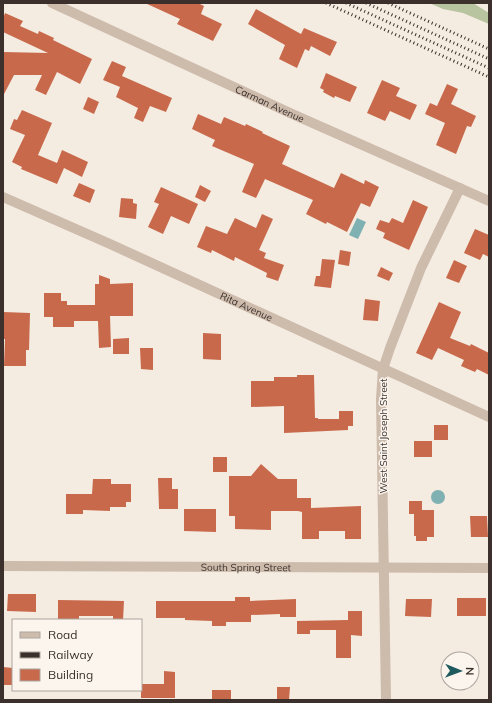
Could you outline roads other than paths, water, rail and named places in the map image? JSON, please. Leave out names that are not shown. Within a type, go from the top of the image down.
[{"type":"street","name":"Carman Avenue","points":[[52,3],[290,113],[489,202]]},
{"type":"street","name":"West Saint Joseph Street","points":[[386,700],[381,398],[383,369],[422,268],[460,188]]},
{"type":"street","name":"Rita Avenue","points":[[3,197],[124,250],[489,417]]},
{"type":"street","name":"South Spring Street","points":[[3,566],[489,568]]},
{"type":"water","points":[[357,218],[366,222],[358,239],[349,235]]},
{"type":"water","points":[[438,490],[443,492],[445,497],[443,502],[438,504],[433,502],[431,497],[433,492]]},
{"type":"railway","points":[[326,3],[489,77]]},
{"type":"railway","points":[[346,3],[489,68]]},
{"type":"railway","points":[[366,3],[489,59]]},
{"type":"railway","points":[[388,3],[489,49]]}]
